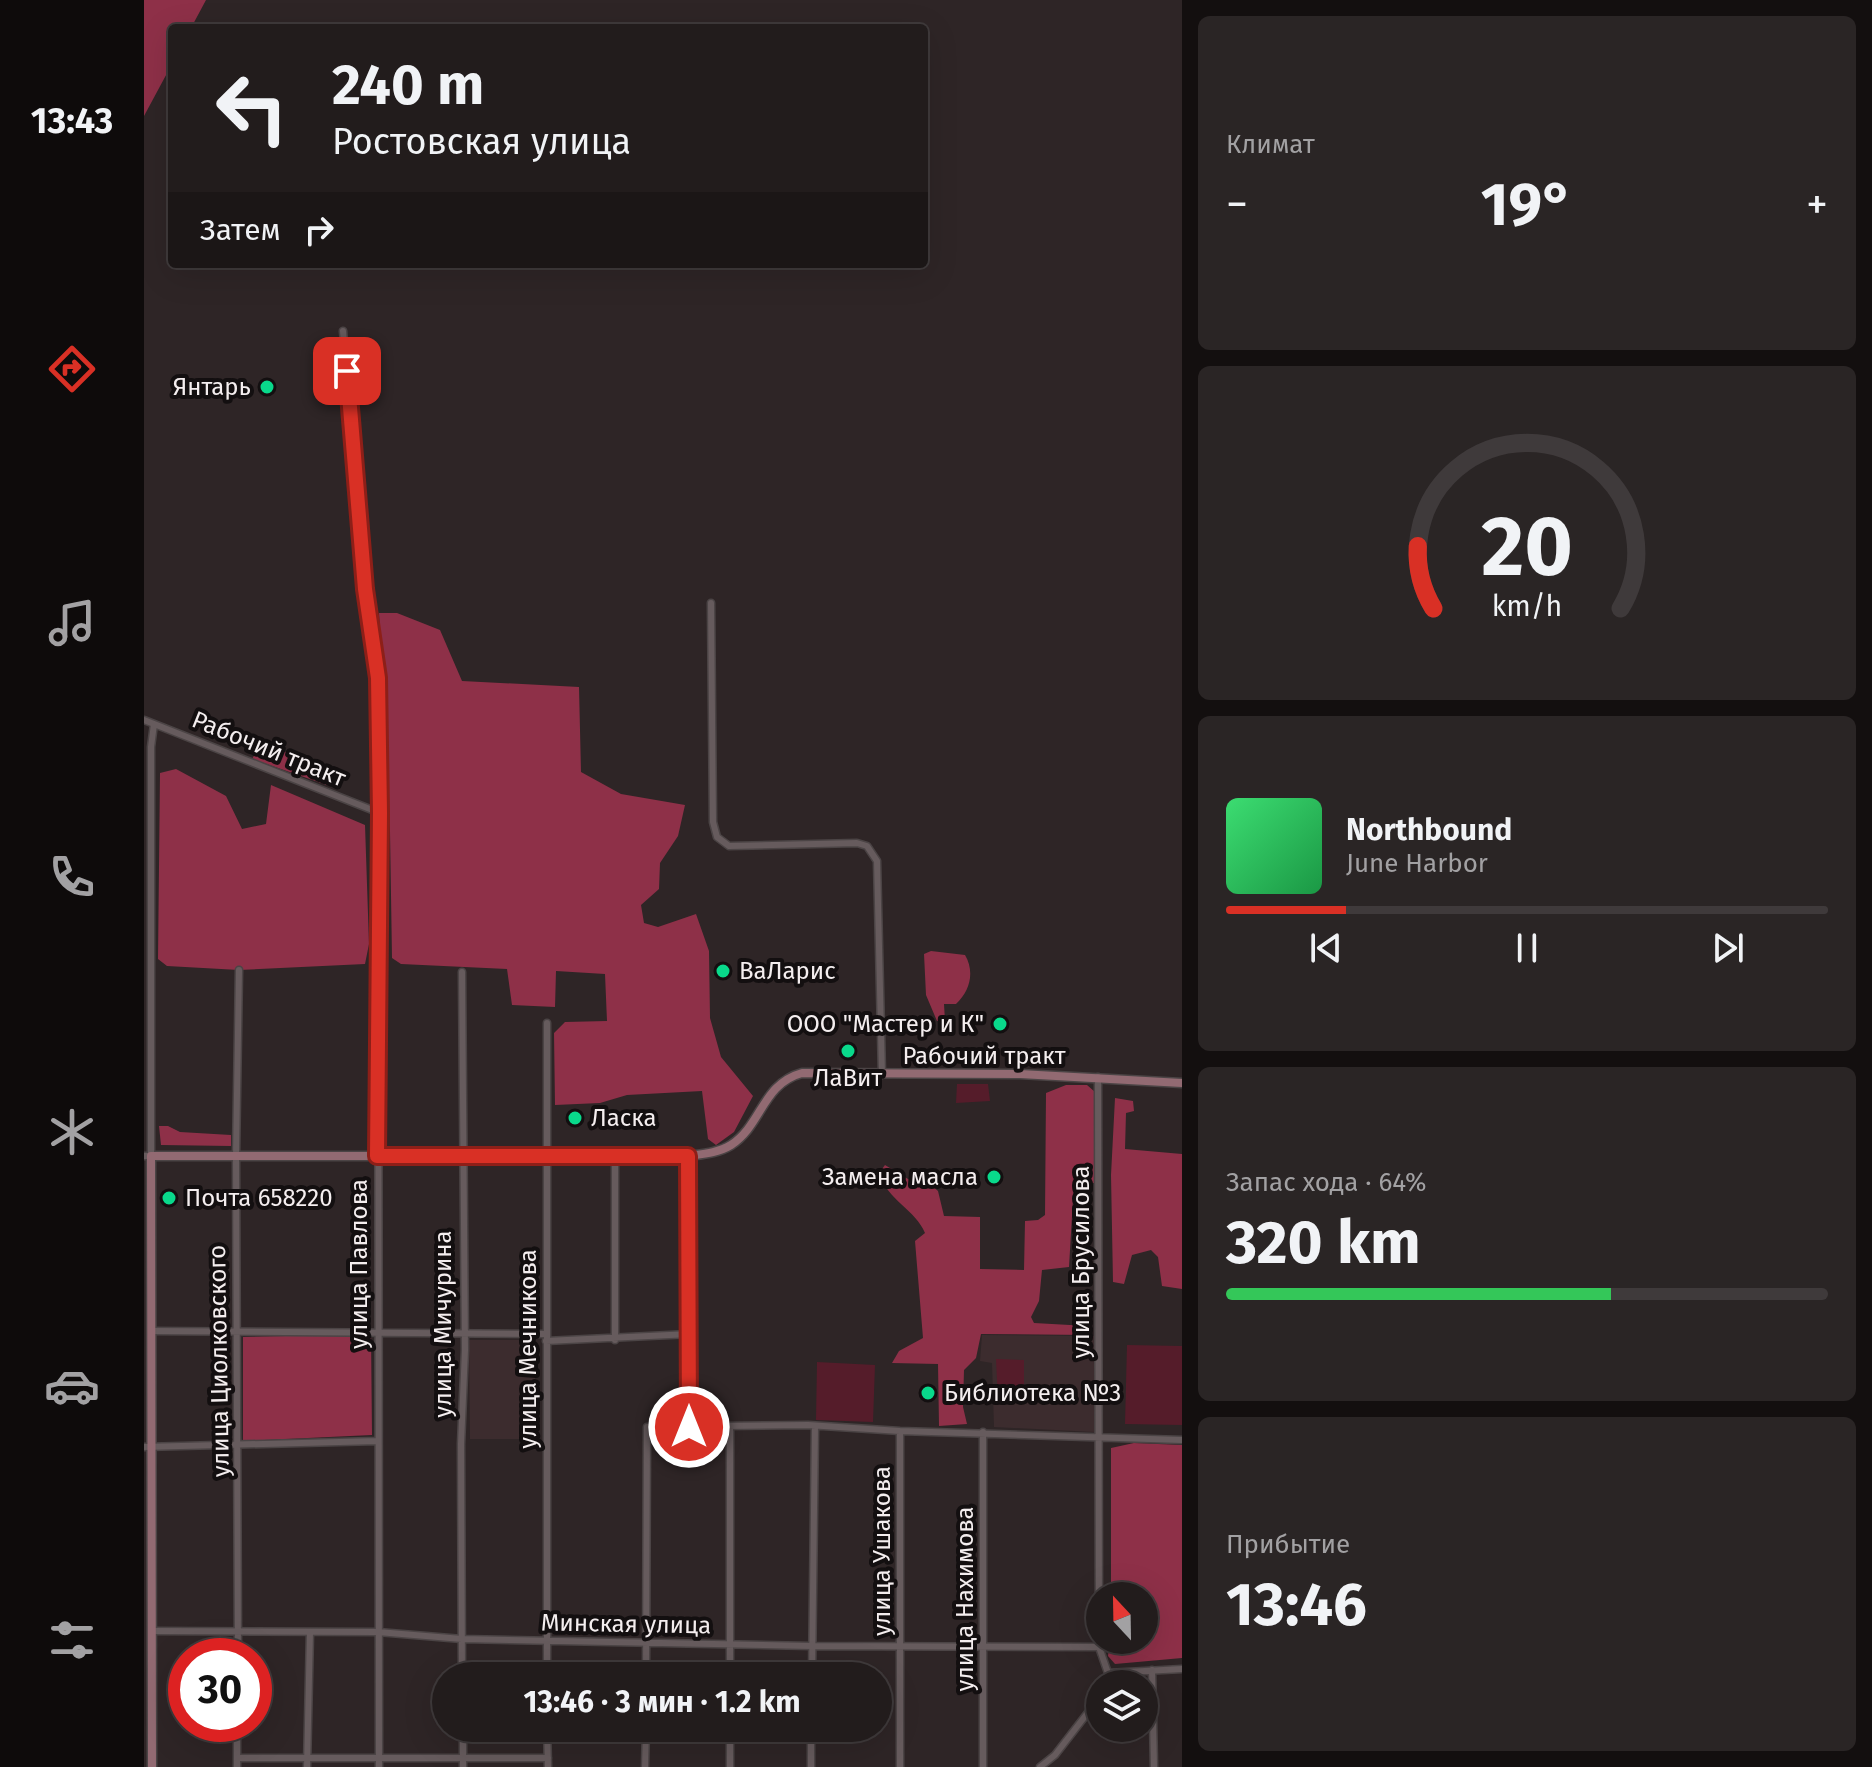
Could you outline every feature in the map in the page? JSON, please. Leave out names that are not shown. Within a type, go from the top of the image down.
[{"type":"street","name":"улица Павлова","points":[[343,331],[365,589],[378,678],[380,813],[376,1331],[379,1767]]},
{"type":"street","points":[[711,603],[713,822],[717,837],[729,846],[857,843],[867,846],[877,861],[882,1075]]},
{"type":"street","name":"Рабочий тракт","points":[[144,720],[380,813]]},
{"type":"street","points":[[152,1767],[148,1659],[152,1631],[148,1447],[152,1331],[147,1272],[151,747],[154,724]]},
{"type":"street","name":"улица Циолковского","points":[[238,1638],[236,1156],[239,970]]},
{"type":"street","name":"улица Мичурина","points":[[462,972],[462,1662]]},
{"type":"street","name":"улица Мечникова","points":[[547,1023],[547,1662]]},
{"type":"street","name":"Рабочий тракт","points":[[688,1156],[715,1152],[740,1138],[765,1098],[787,1077],[815,1072],[1098,1077],[1182,1083]]},
{"type":"street","name":"улица Брусилова","points":[[1098,1077],[1099,1582]]},
{"type":"street","points":[[148,1156],[461,1159],[688,1156],[689,1427]]},
{"type":"street","points":[[615,1158],[615,1340]]},
{"type":"street","points":[[152,1331],[462,1331],[615,1340],[690,1334]]},
{"type":"street","points":[[730,1426],[730,1662]]},
{"type":"street","points":[[646,1662],[647,1427],[815,1427],[1182,1440]]},
{"type":"street","points":[[812,1662],[815,1427]]},
{"type":"street","name":"улица Ушакова","points":[[900,1431],[900,1767]]},
{"type":"street","name":"улица Нахимова","points":[[983,1432],[983,1767]]},
{"type":"street","points":[[148,1447],[310,1440],[377,1441]]},
{"type":"street","name":"Минская улица","points":[[152,1631],[378,1632],[462,1639],[812,1646],[982,1644],[1086,1647]]},
{"type":"street","points":[[307,1767],[310,1632]]},
{"type":"street","points":[[1152,1670],[1182,1669]]},
{"type":"street","points":[[1040,1767],[1055,1755],[1086,1715]]},
{"type":"street","points":[[237,1742],[237,1767]]},
{"type":"street","points":[[463,1742],[463,1767]]},
{"type":"street","points":[[547,1742],[548,1767]]},
{"type":"street","points":[[645,1767],[646,1742]]},
{"type":"street","points":[[730,1742],[730,1767]]},
{"type":"street","points":[[811,1742],[811,1767]]},
{"type":"street","points":[[1153,1742],[1154,1767]]},
{"type":"street","points":[[237,1758],[548,1758]]},
{"type":"shaded area","points":[[144,0],[206,0],[193,24],[168,24],[168,71],[144,116]]},
{"type":"shaded area","points":[[379,613],[397,613],[440,630],[462,681],[579,687],[581,772],[621,794],[685,805],[678,836],[660,863],[659,889],[641,905],[644,923],[658,927],[696,914],[709,951],[710,1018],[721,1057],[753,1096],[734,1132],[716,1145],[708,1139],[702,1091],[627,1095],[600,1103],[555,1105],[554,1033],[565,1022],[607,1021],[605,974],[556,971],[555,1007],[512,1005],[507,969],[401,964],[392,958],[390,832]]},
{"type":"shaded area","points":[[277,749],[331,767],[336,774],[330,786],[252,759],[255,754],[272,753]]},
{"type":"shaded area","points":[[176,769],[226,796],[242,829],[266,824],[271,785],[365,825],[369,944],[365,964],[239,970],[167,966],[158,959],[160,773]]},
{"type":"shaded area","points":[[931,951],[965,955],[970,968],[970,981],[961,999],[956,1004],[944,1004],[945,1021],[937,1021],[926,995],[924,954]]},
{"type":"shaded area","points":[[957,1084],[988,1084],[990,1101],[956,1103]]},
{"type":"shaded area","points":[[1066,1085],[1087,1085],[1095,1092],[1096,1176],[1094,1183],[1074,1182],[1069,1267],[1042,1270],[1039,1301],[1031,1317],[1034,1323],[1088,1326],[1087,1335],[981,1334],[976,1358],[964,1370],[963,1407],[967,1424],[939,1426],[938,1364],[892,1363],[899,1351],[923,1338],[915,1241],[925,1233],[915,1218],[888,1191],[879,1173],[885,1165],[913,1182],[931,1185],[938,1191],[944,1216],[980,1217],[980,1269],[1024,1270],[1025,1221],[1038,1220],[1045,1215],[1046,1093]]},
{"type":"shaded area","points":[[1115,1098],[1133,1101],[1134,1111],[1126,1113],[1125,1149],[1182,1154],[1182,1289],[1162,1286],[1158,1257],[1151,1250],[1132,1255],[1124,1284],[1113,1282],[1111,1175]]},
{"type":"shaded area","points":[[159,1126],[168,1126],[180,1132],[231,1135],[231,1146],[161,1145]]},
{"type":"shaded area","points":[[371,1334],[372,1435],[243,1441],[243,1337]]},
{"type":"shaded area","points":[[982,1335],[1094,1336],[1094,1432],[994,1427],[992,1363],[980,1361]]},
{"type":"shaded area","points":[[469,1340],[535,1340],[535,1439],[470,1439]]},
{"type":"shaded area","points":[[1127,1345],[1182,1346],[1182,1425],[1125,1424]]},
{"type":"shaded area","points":[[996,1359],[1024,1360],[1024,1401],[998,1402]]},
{"type":"shaded area","points":[[817,1362],[875,1365],[873,1422],[816,1420]]},
{"type":"shaded area","points":[[1134,1443],[1182,1445],[1182,1658],[1115,1664],[1108,1656],[1158,1654],[1158,1582],[1111,1582],[1111,1448]]},
{"type":"place","name":"Янтарь","points":[[267,387]]},
{"type":"place","name":"ВаЛарис","points":[[723,971]]},
{"type":"place","name":"ООО \"Мастер и К\"","points":[[1000,1024]]},
{"type":"place","name":"ЛаВит","points":[[848,1051]]},
{"type":"place","name":"Ласка","points":[[575,1118]]},
{"type":"place","name":"Замена масла","points":[[994,1177]]},
{"type":"place","name":"Почта 658220","points":[[169,1198]]},
{"type":"place","name":"Библиотека №3","points":[[928,1393]]},
{"type":"route","points":[[347,371],[365,589],[378,678],[377,1156],[461,1159],[688,1156],[689,1427]]}]
